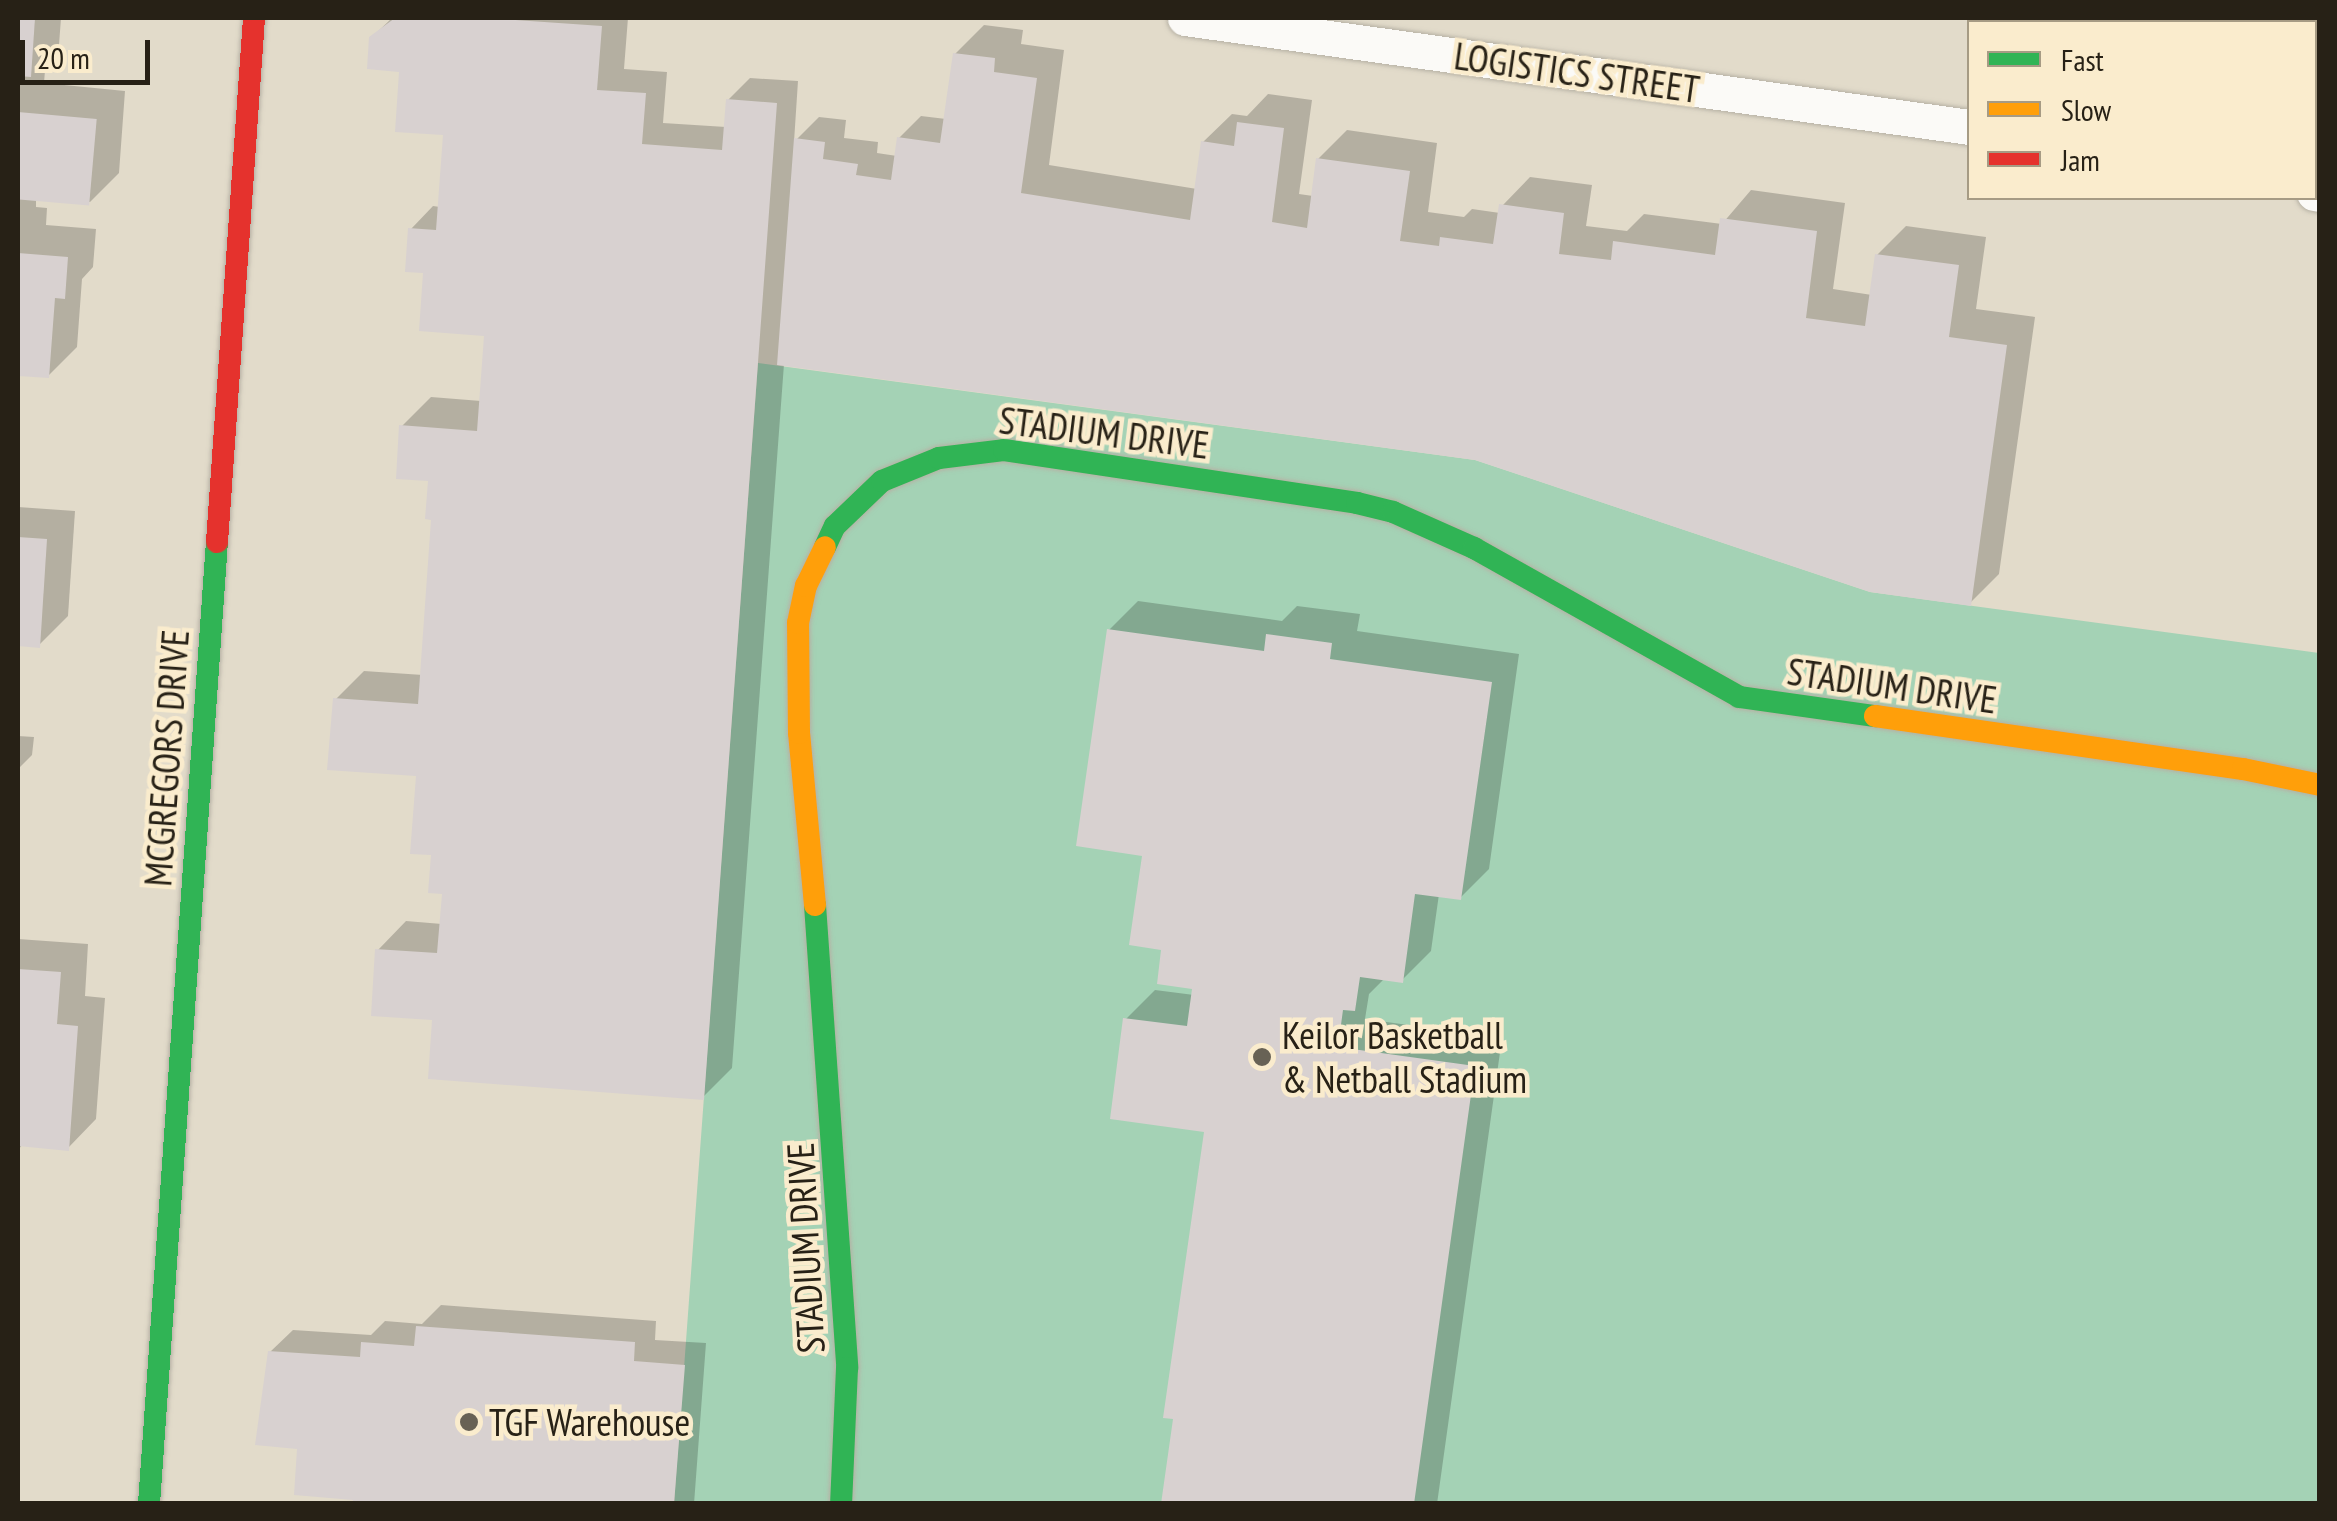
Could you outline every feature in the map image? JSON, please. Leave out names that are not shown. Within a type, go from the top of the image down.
[{"type":"street","name":"MCGREGORS DRIVE","points":[[149,1504],[254,18]]},
{"type":"street","name":"LOGISTICS STREET","points":[[1185,18],[1967,127]]},
{"type":"street","name":"STADIUM DRIVE","points":[[841,1504],[847,1368],[842,1260],[827,1034],[800,752],[796,652],[806,586],[817,556],[835,526],[882,481],[939,458],[1004,450],[1358,503],[1393,512],[1474,548],[1712,686],[1739,697],[2243,769],[2320,786]]},
{"type":"green space","points":[[758,363],[1475,460],[1870,592],[2319,653],[2319,1503],[674,1504]]},
{"type":"building","points":[[18,18],[35,18],[31,77],[18,76]]},
{"type":"building","points":[[395,18],[488,18],[602,26],[597,90],[646,93],[642,144],[722,150],[726,99],[777,103],[704,1100],[428,1079],[432,1020],[371,1016],[375,949],[437,953],[442,894],[428,893],[431,855],[410,854],[416,776],[327,770],[333,698],[418,704],[431,520],[425,519],[428,481],[396,479],[399,425],[477,431],[484,336],[419,331],[423,273],[405,272],[408,228],[436,230],[443,135],[395,132],[399,72],[367,69],[369,37]]},
{"type":"building","points":[[2183,18],[2320,18],[2320,40],[2317,20]]},
{"type":"building","points":[[953,53],[995,58],[994,72],[1037,78],[1021,193],[1190,220],[1201,141],[1234,146],[1237,122],[1284,128],[1272,222],[1307,228],[1316,158],[1410,171],[1400,241],[1439,246],[1440,237],[1493,244],[1499,204],[1564,213],[1559,254],[1611,260],[1613,241],[1715,255],[1720,218],[1817,231],[1806,318],[1865,326],[1875,254],[1959,265],[1949,337],[2007,345],[1971,606],[1870,592],[1475,460],[777,365],[794,138],[825,142],[823,159],[858,164],[856,175],[891,180],[897,137],[940,143]]},
{"type":"building","points":[[18,112],[97,119],[89,206],[18,199]]},
{"type":"building","points":[[18,253],[68,257],[65,299],[55,298],[49,378],[18,376]]},
{"type":"building","points":[[18,537],[47,539],[40,648],[18,646]]},
{"type":"building","name":"Keilor Basketball & Netball Stadium","points":[[1107,629],[1264,651],[1266,634],[1332,643],[1330,659],[1492,682],[1461,900],[1415,894],[1403,983],[1360,977],[1355,1011],[1343,1010],[1338,1047],[1475,1066],[1414,1504],[1161,1504],[1173,1419],[1163,1418],[1204,1132],[1110,1119],[1123,1018],[1187,1026],[1192,989],[1157,984],[1161,950],[1129,945],[1142,856],[1076,846]]},
{"type":"building","points":[[18,969],[61,972],[57,1024],[78,1026],[69,1151],[18,1146]]},
{"type":"building","name":"TGF Warehouse","points":[[416,1326],[635,1342],[634,1361],[685,1365],[674,1504],[352,1504],[353,1500],[294,1495],[297,1449],[255,1445],[268,1351],[360,1357],[361,1342],[414,1346]]},
{"type":"traffic: fast","points":[[825,547],[835,526],[882,481],[939,458],[1004,450],[1357,503],[1393,512],[1474,548],[1739,697],[1875,716]]},
{"type":"traffic: fast","points":[[149,1504],[217,542]]},
{"type":"traffic: fast","points":[[815,905],[847,1368],[841,1504]]},
{"type":"traffic: slow","points":[[815,905],[799,733],[798,623],[806,586],[825,547]]},
{"type":"traffic: slow","points":[[1875,716],[2243,769],[2320,785]]},
{"type":"traffic: jam","points":[[217,542],[254,18]]},
{"type":"place","name":"Keilor Basketball & Netball Stadium","points":[[1262,1057]]},
{"type":"place","name":"TGF Warehouse","points":[[469,1422]]}]
